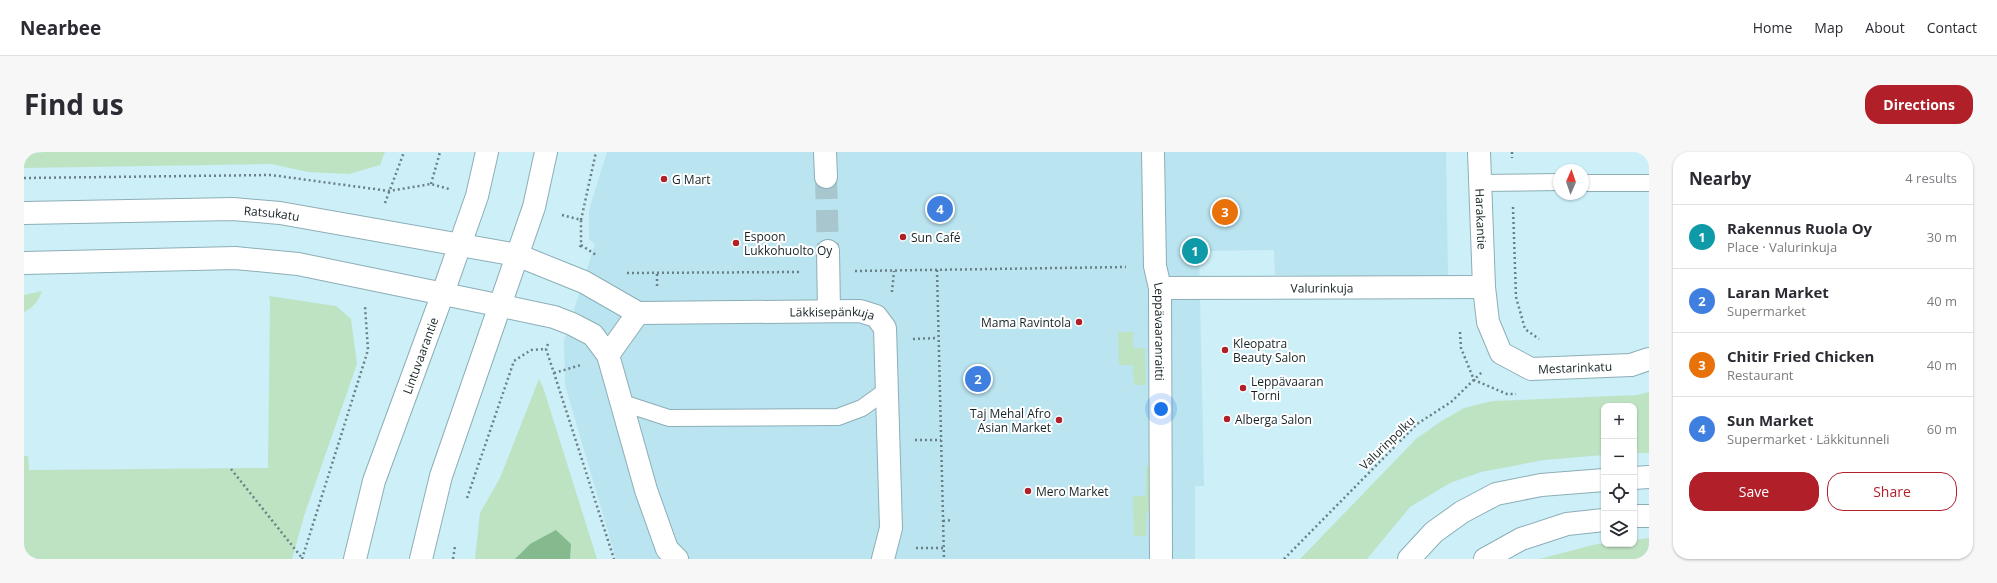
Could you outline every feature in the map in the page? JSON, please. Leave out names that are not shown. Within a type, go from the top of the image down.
[{"type":"main road","name":"Lintuvaarantie","points":[[355,559],[374,481],[443,294],[477,196],[487,152]]},
{"type":"main road","points":[[421,559],[441,476],[502,306],[517,255],[534,208],[546,152]]},
{"type":"main road","points":[[825,152],[826,177]]},
{"type":"main road","name":"Leppävaaranraitti","points":[[1152,152],[1155,266],[1160,288],[1161,559]]},
{"type":"main road","name":"Harakantie","points":[[1479,152],[1484,287]]},
{"type":"main road","name":"Ratsukatu","points":[[24,213],[233,209],[280,213],[517,255]]},
{"type":"main road","points":[[517,255],[584,282],[638,313],[608,355]]},
{"type":"main road","points":[[24,263],[235,258],[298,264],[554,317],[593,335],[608,355],[646,490],[667,549],[677,559]]},
{"type":"main road","points":[[828,261],[829,311]]},
{"type":"main road","points":[[1484,287],[1488,322],[1501,353]]},
{"type":"main road","name":"Valurinkuja","points":[[1160,288],[1484,287]]},
{"type":"main road","name":"Läkkisepänkuja","points":[[638,313],[860,311],[876,316],[885,328],[891,528],[883,559]]},
{"type":"main road","name":"Mestarinkatu","points":[[1501,353],[1531,369],[1631,365],[1649,359]]},
{"type":"main road","points":[[1637,478],[1649,477]]},
{"type":"main road","points":[[1408,559],[1440,528],[1462,512],[1496,494],[1541,485],[1601,480]]},
{"type":"main road","points":[[1637,516],[1649,516]]},
{"type":"main road","points":[[1485,559],[1528,537],[1567,524],[1601,520]]},
{"type":"lane","points":[[1479,183],[1553,182]]},
{"type":"lane","points":[[1589,182],[1649,183]]},
{"type":"lane","points":[[623,404],[669,418],[838,417],[862,408],[887,390]]},
{"type":"path","points":[[377,229],[404,152]]},
{"type":"path","points":[[431,184],[440,152]]},
{"type":"path","points":[[581,220],[596,152]]},
{"type":"path","points":[[1512,152],[1516,297],[1525,329],[1541,341]]},
{"type":"path","points":[[581,245],[600,257]]},
{"type":"path","points":[[625,273],[828,261],[894,271],[1155,266]]},
{"type":"path","points":[[937,270],[944,559]]},
{"type":"path","points":[[891,293],[894,271]]},
{"type":"path","points":[[302,559],[368,350],[365,309],[369,278]]},
{"type":"path","points":[[554,317],[546,349],[614,559]]},
{"type":"path","name":"Valurinpolku","points":[[1284,559],[1417,424],[1451,402],[1525,329]]},
{"type":"path","points":[[907,339],[938,338]]},
{"type":"path","points":[[465,502],[514,361],[531,350],[546,349]]},
{"type":"path","points":[[909,440],[941,440]]},
{"type":"path","points":[[231,469],[302,559]]},
{"type":"path","points":[[943,520],[953,520]]},
{"type":"path","points":[[453,559],[455,545]]},
{"type":"path","points":[[911,548],[944,548]]},
{"type":"shaded area","points":[[607,152],[1446,152],[1448,278],[1275,275],[1274,250],[1199,251],[1204,486],[1195,486],[1195,559],[616,559],[565,385],[564,341],[595,244],[589,239],[589,210]]},
{"type":"green space","points":[[45,152],[385,152],[380,165],[349,174],[308,172],[271,164],[24,168],[24,154]]},
{"type":"green space","points":[[42,291],[35,303],[24,312],[24,295]]},
{"type":"green space","points":[[269,296],[336,306],[351,319],[357,364],[304,516],[292,559],[24,559],[24,456],[28,456],[29,470],[268,468]]},
{"type":"green space","points":[[1118,332],[1133,332],[1133,348],[1145,348],[1146,385],[1134,385],[1133,365],[1119,365]]},
{"type":"green space","points":[[539,379],[543,387],[597,559],[475,559],[480,513],[500,478]]},
{"type":"green space","points":[[1649,392],[1649,453],[1637,453],[1637,403],[1601,403],[1601,455],[1544,460],[1481,472],[1450,483],[1410,507],[1367,559],[1300,559],[1416,439],[1440,422],[1464,408],[1493,401],[1637,395]]},
{"type":"green space","points":[[1146,466],[1158,466],[1158,512],[1147,512],[1146,536],[1134,536],[1133,496],[1146,496]]},
{"type":"green space","points":[[556,530],[571,544],[570,559],[515,559],[530,544]]},
{"type":"green space","points":[[1649,538],[1649,559],[1539,559],[1597,544],[1601,544],[1601,547],[1637,547],[1637,540]]},
{"type":"tunnel","points":[[826,177],[828,251]]},
{"type":"place","name":"G Mart","points":[[664,179]]},
{"type":"place","name":"Sun Market","points":[[940,209]]},
{"type":"place","name":"Chitir Fried Chicken","points":[[1225,212]]},
{"type":"place","name":"Sun Café","points":[[903,237]]},
{"type":"place","name":"Espoon Lukkohuolto Oy","points":[[736,243]]},
{"type":"place","name":"Rakennus Ruola Oy","points":[[1195,251]]},
{"type":"place","name":"Mama Ravintola","points":[[1079,322]]},
{"type":"place","name":"Kleopatra Beauty Salon","points":[[1225,350]]},
{"type":"place","name":"Laran Market","points":[[978,379]]},
{"type":"place","name":"Leppävaaran Torni","points":[[1243,388]]},
{"type":"place","name":"Alberga Salon","points":[[1227,419]]},
{"type":"place","name":"Taj Mehal Afro Asian Market","points":[[1059,420]]},
{"type":"place","name":"Mero Market","points":[[1028,491]]}]
